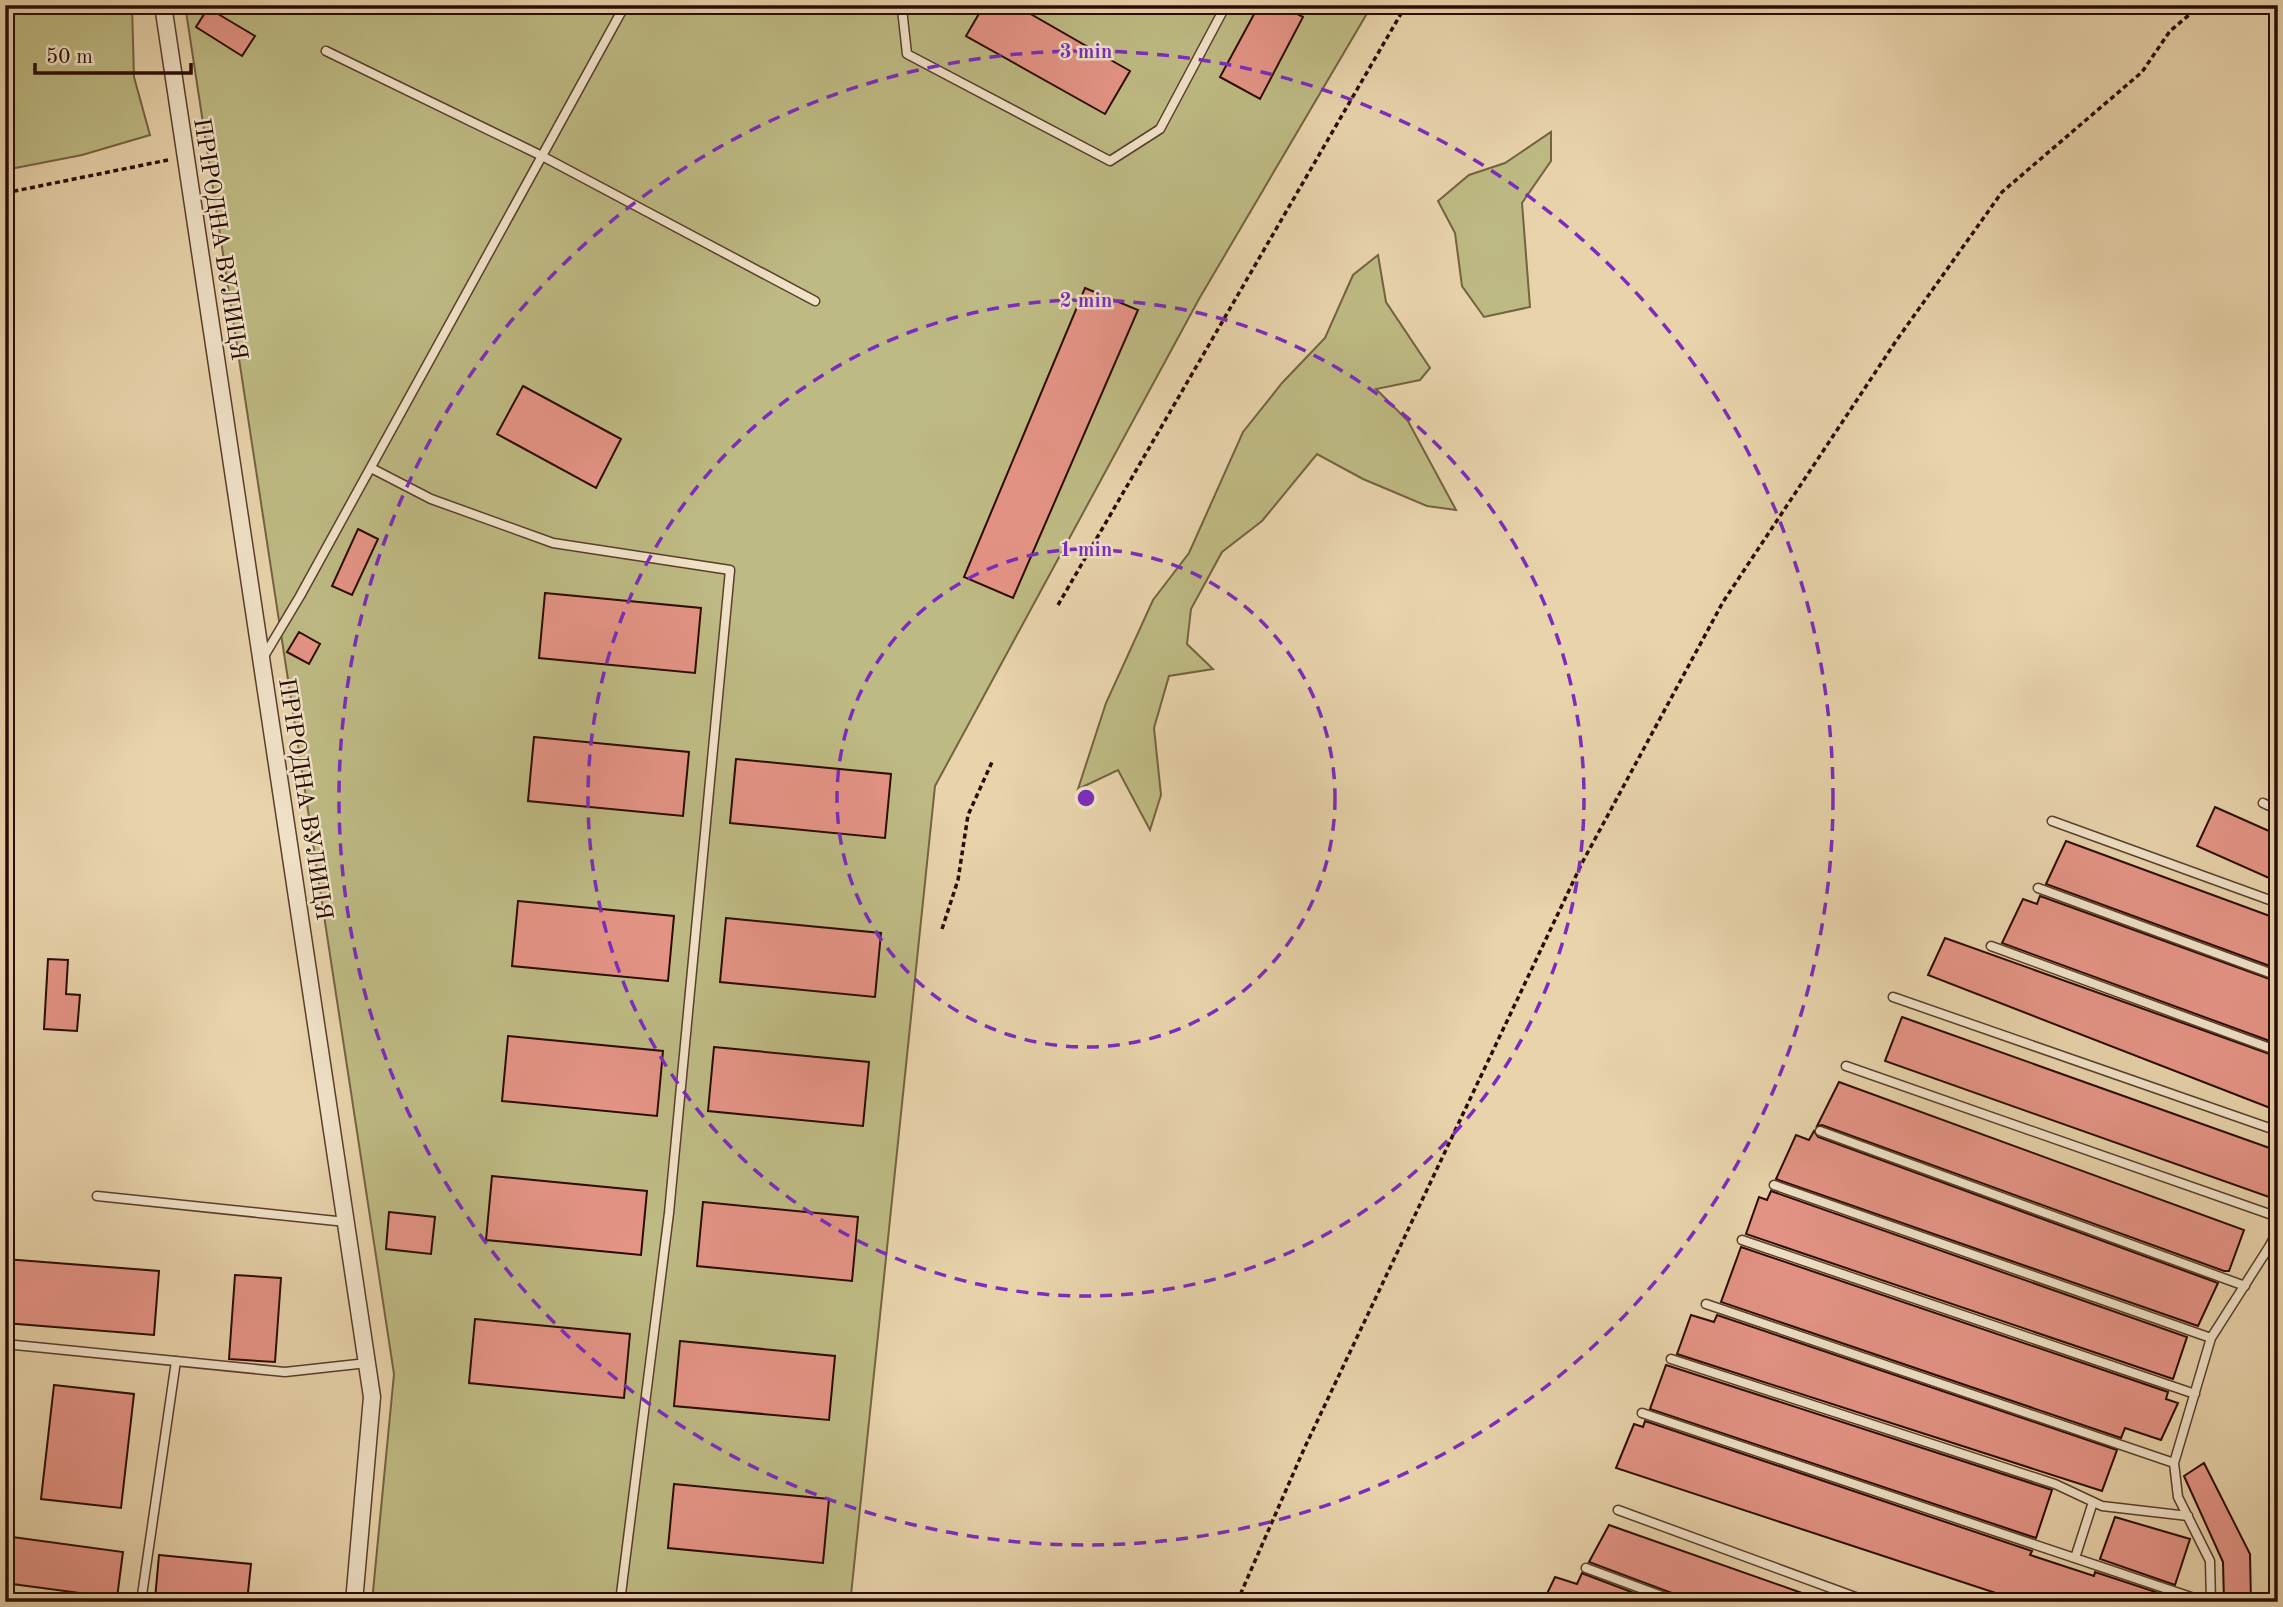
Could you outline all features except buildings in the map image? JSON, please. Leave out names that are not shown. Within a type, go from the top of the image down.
[{"type":"street","name":"ПРІРОДНА ВУЛИЦЯ","points":[[163,5],[372,1397],[354,1602]]},
{"type":"lane","points":[[262,661],[625,5]]},
{"type":"lane","points":[[904,5],[902,9],[906,54],[1110,161],[1160,129],[1226,5]]},
{"type":"lane","points":[[326,51],[542,156],[815,301]]},
{"type":"lane","points":[[371,468],[431,499],[553,543],[730,570],[669,1213],[620,1602]]},
{"type":"lane","points":[[2263,803],[2278,810]]},
{"type":"lane","points":[[2052,821],[2278,904]]},
{"type":"lane","points":[[2038,888],[2278,976]]},
{"type":"lane","points":[[1991,946],[2278,1051]]},
{"type":"lane","points":[[1893,997],[2278,1131]]},
{"type":"lane","points":[[1846,1066],[2278,1217]]},
{"type":"lane","points":[[1821,1131],[2245,1286]]},
{"type":"lane","points":[[1774,1185],[2211,1338]]},
{"type":"lane","points":[[97,1196],[346,1222]]},
{"type":"lane","points":[[1642,1413],[2209,1602],[2210,1560],[2178,1497],[2174,1462],[2211,1338],[2278,1230]]},
{"type":"lane","points":[[1742,1240],[2194,1394]]},
{"type":"lane","points":[[1706,1304],[2174,1462]]},
{"type":"lane","points":[[5,1344],[285,1372],[367,1363]]},
{"type":"lane","points":[[1671,1359],[2055,1484],[2102,1506],[2188,1516]]},
{"type":"lane","points":[[141,1602],[176,1361]]},
{"type":"lane","points":[[2075,1558],[2092,1502]]},
{"type":"lane","points":[[1618,1510],[1869,1602]]},
{"type":"lane","points":[[1586,1568],[1678,1602]]},
{"type":"path","points":[[1058,605],[1406,5]]},
{"type":"path","points":[[1237,1602],[1310,1437],[1582,863],[1723,602],[1896,341],[2003,192],[2142,72],[2170,31],[2201,5]]},
{"type":"path","points":[[5,193],[186,157]]},
{"type":"path","points":[[942,929],[958,880],[968,815],[992,762]]},
{"type":"shaded area","points":[[5,5],[132,5],[134,77],[150,135],[82,155],[5,170]]},
{"type":"shaded area","points":[[185,5],[1372,5],[1199,299],[935,786],[851,1595],[910,1602],[372,1602],[394,1374]]},
{"type":"shaded area","points":[[1551,132],[1551,161],[1522,203],[1530,307],[1484,317],[1462,286],[1455,233],[1438,201],[1469,175],[1505,163]]},
{"type":"shaded area","points":[[1378,255],[1386,302],[1430,368],[1420,380],[1376,389],[1408,421],[1456,510],[1427,506],[1363,479],[1317,454],[1262,521],[1222,552],[1191,609],[1187,644],[1213,669],[1169,676],[1154,728],[1161,795],[1150,830],[1118,770],[1078,789],[1106,703],[1153,600],[1189,553],[1243,432],[1282,383],[1325,338],[1353,275]]}]
